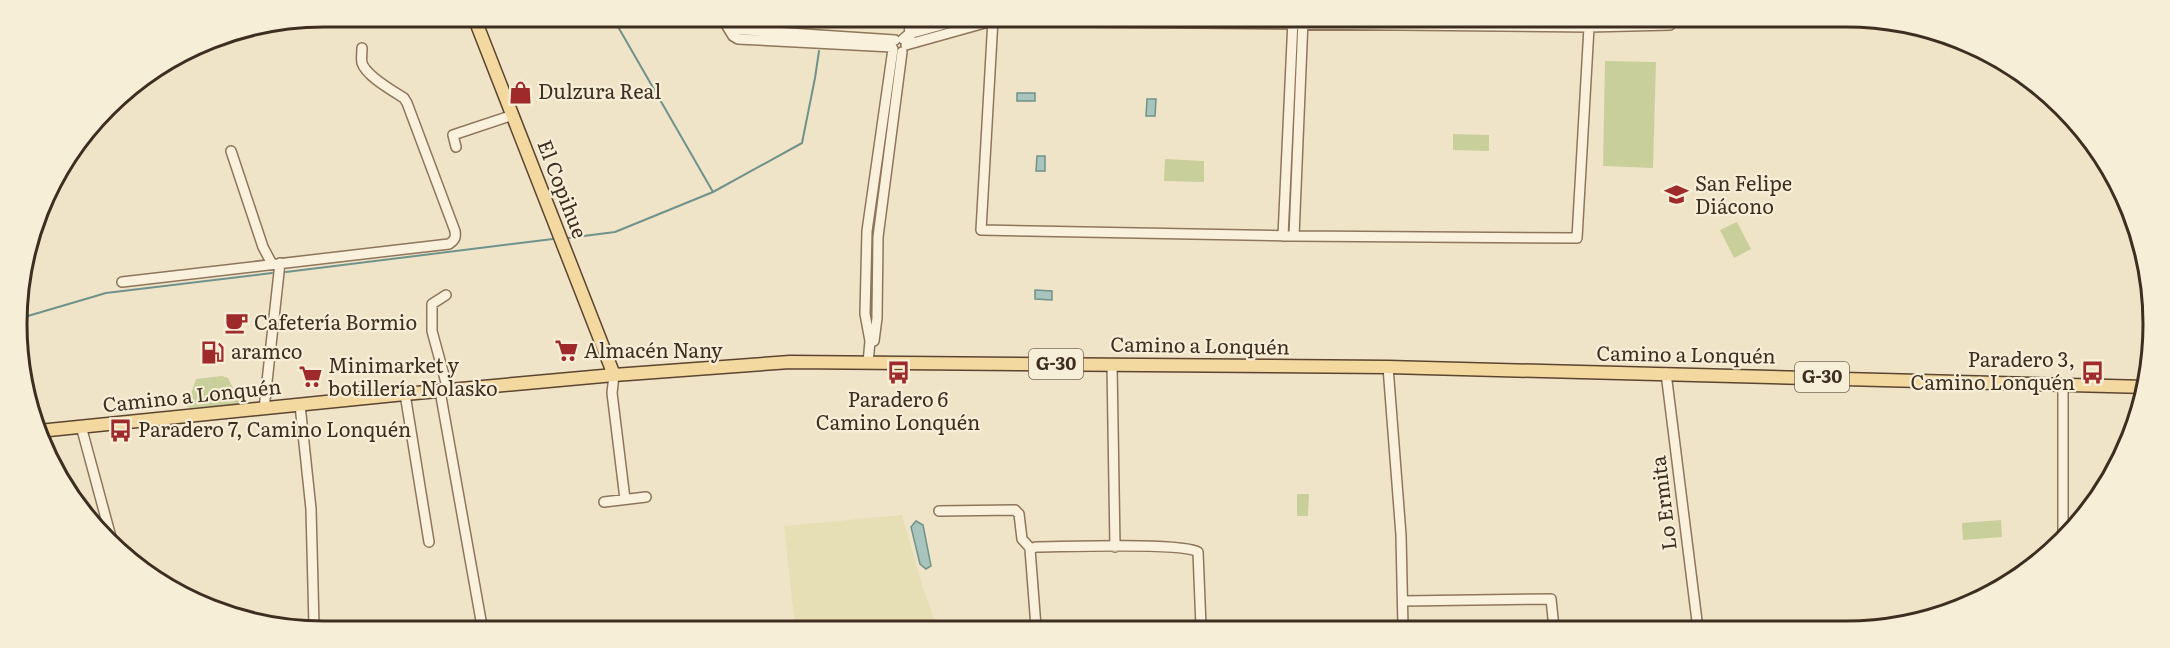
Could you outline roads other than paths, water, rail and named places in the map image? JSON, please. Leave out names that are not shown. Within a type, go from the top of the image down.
[{"type":"main road","name":"El Copihue","points":[[478,27],[614,375]]},
{"type":"main road","name":"Camino a Lonquén","points":[[47,430],[405,394],[775,363],[1389,367],[2136,387]]},
{"type":"street","points":[[728,27],[733,36],[743,40],[901,44],[966,27]]},
{"type":"street","points":[[872,363],[877,243],[901,44],[906,27]]},
{"type":"street","points":[[901,44],[943,27]]},
{"type":"street","points":[[993,27],[981,230],[1288,236],[1577,238],[1589,27]]},
{"type":"street","points":[[1288,236],[1298,27]]},
{"type":"street","points":[[122,282],[449,244],[456,237],[407,103],[404,98],[366,69],[362,64],[362,48]]},
{"type":"street","points":[[456,147],[453,135],[513,115]]},
{"type":"street","points":[[231,151],[263,247],[276,263],[264,409]]},
{"type":"street","points":[[446,295],[432,304],[432,331],[481,621]]},
{"type":"street","points":[[1112,364],[1115,546]]},
{"type":"street","points":[[1389,367],[1401,535],[1404,621]]},
{"type":"street","name":"Lo Ermita","points":[[1666,373],[1697,621]]},
{"type":"street","points":[[614,375],[612,393],[625,500]]},
{"type":"street","points":[[2063,384],[2063,526]]},
{"type":"street","points":[[405,394],[429,542]]},
{"type":"street","points":[[300,405],[311,509],[315,621]]},
{"type":"street","points":[[81,426],[109,528]]},
{"type":"street","points":[[604,502],[646,497]]},
{"type":"street","points":[[939,511],[1016,510],[1019,514],[1022,540],[1031,549]]},
{"type":"street","points":[[1031,549],[1036,547],[1115,546],[1182,548],[1198,552],[1201,621]]},
{"type":"street","points":[[1031,549],[1029,555],[1035,621]]},
{"type":"street","points":[[1403,601],[1551,599],[1553,621]]},
{"type":"water","points":[[1017,93],[1035,93],[1035,101],[1017,101]]},
{"type":"water","points":[[1147,99],[1156,99],[1155,116],[1146,116]]},
{"type":"water","points":[[1037,156],[1045,156],[1045,171],[1036,171]]},
{"type":"water","points":[[1035,290],[1052,291],[1052,300],[1035,299]]},
{"type":"water","points":[[916,521],[923,525],[931,566],[926,569],[920,564],[911,527]]},
{"type":"waterway","points":[[618,27],[713,192]]},
{"type":"waterway","points":[[568,238],[615,232],[713,192],[802,143],[819,51]]},
{"type":"waterway","points":[[286,272],[553,239]]},
{"type":"waterway","points":[[27,316],[106,293],[272,273]]},
{"type":"place","name":"Dulzura Real","points":[[520,92]]},
{"type":"place","name":"San Felipe Diácono","points":[[1677,195]]},
{"type":"place","name":"Cafetería Bormio","points":[[236,323]]},
{"type":"place","name":"Almacén Nany","points":[[566,351]]},
{"type":"place","name":"aramco","points":[[213,352]]},
{"type":"place","name":"Paradero 6 Camino Lonquén","points":[[898,372]]},
{"type":"place","name":"Paradero 3, Camino Lonquén","points":[[2093,372]]},
{"type":"place","name":"Minimarket y botillería Nolasko","points":[[310,377]]},
{"type":"place","name":"Paradero 7, Camino Lonquén","points":[[120,430]]}]
